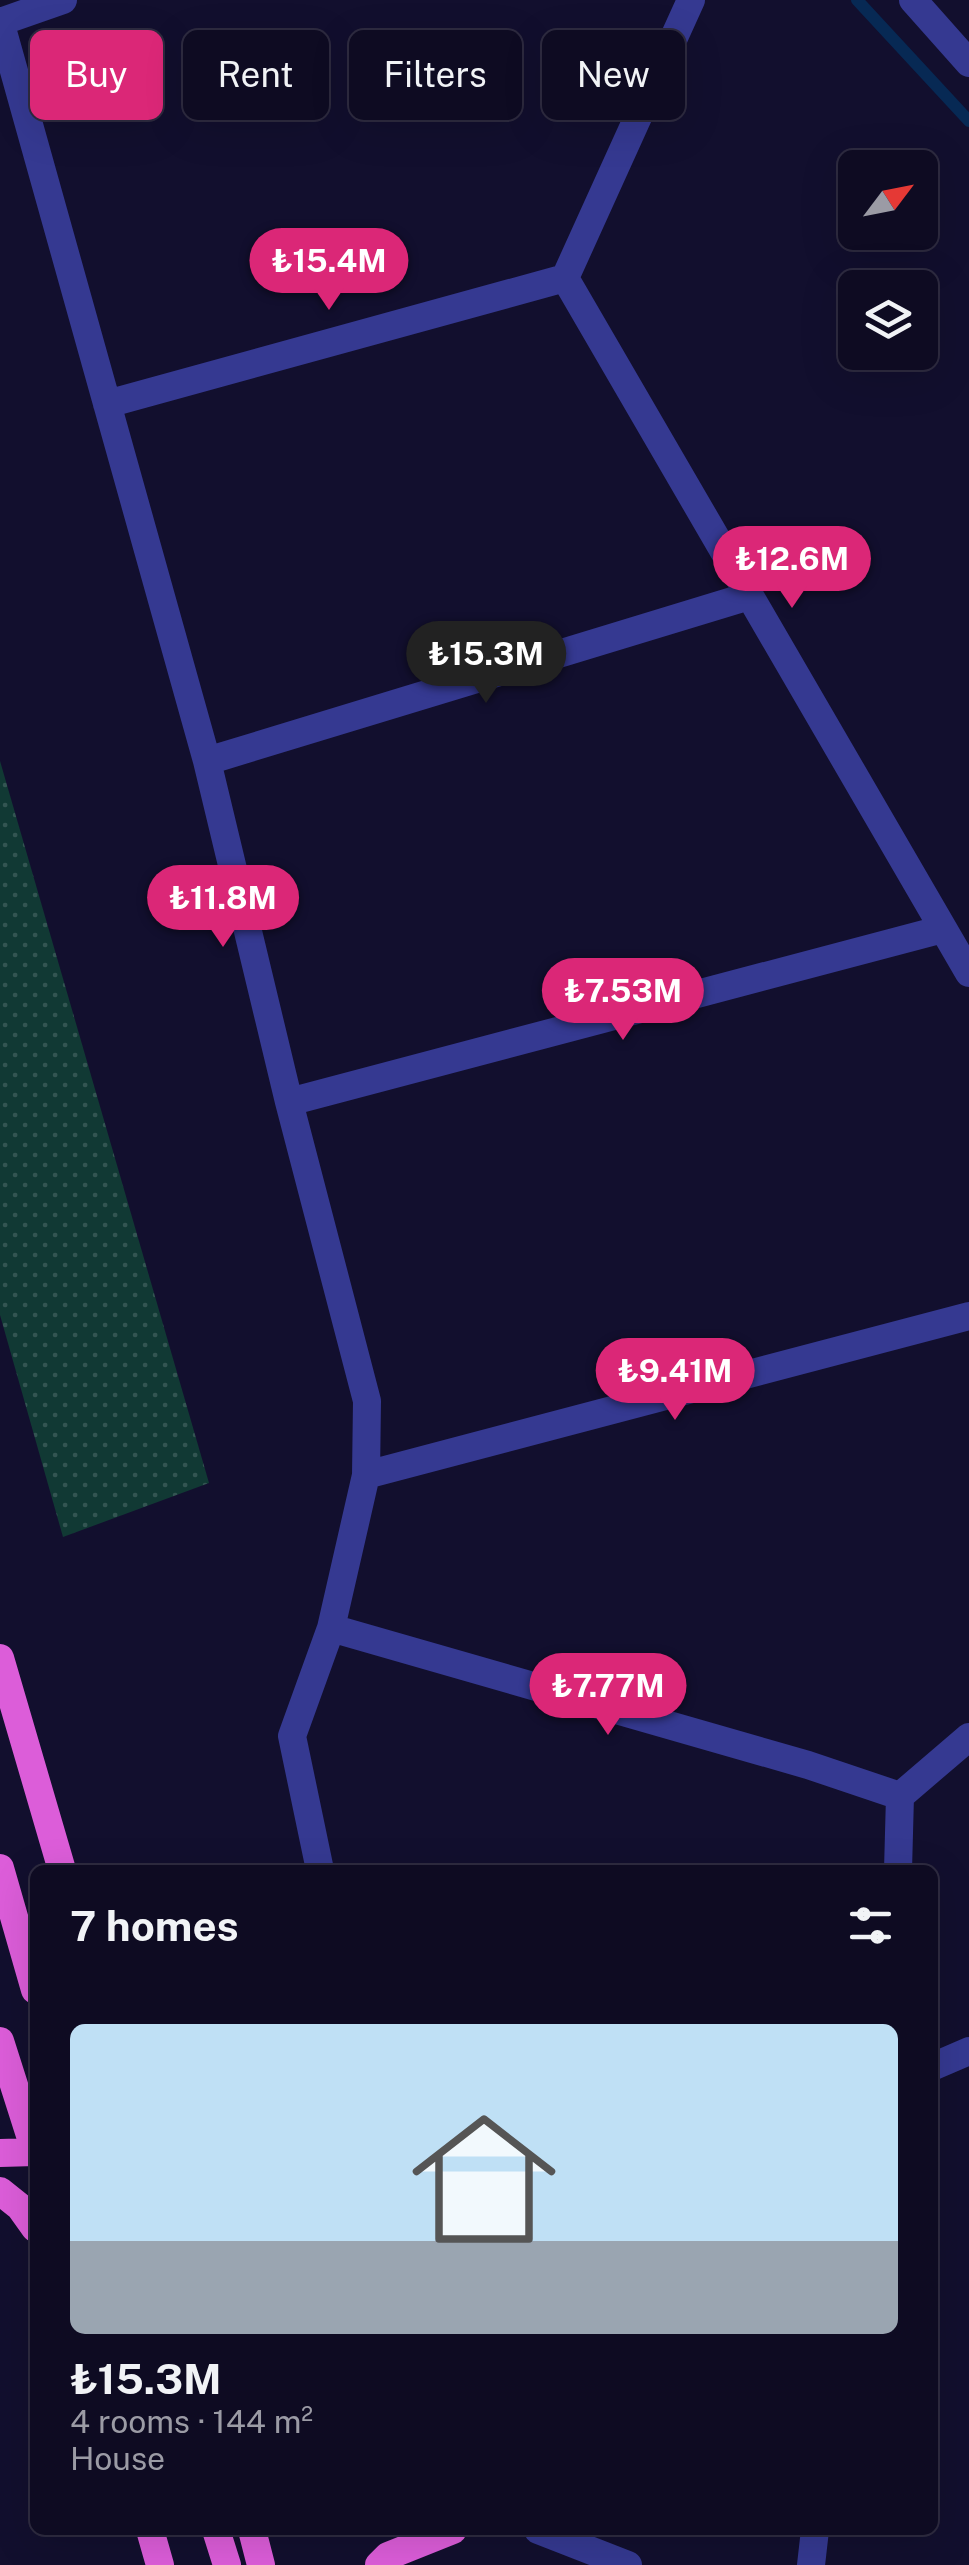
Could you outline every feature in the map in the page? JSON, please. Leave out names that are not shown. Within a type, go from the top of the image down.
[{"type":"highway","points":[[0,1658],[61,1865]]},
{"type":"highway","points":[[0,1868],[30,1973]]},
{"type":"highway","points":[[0,2041],[14,2068],[30,2132]]},
{"type":"highway","points":[[0,2153],[30,2152]]},
{"type":"highway","points":[[0,2190],[30,2221]]},
{"type":"highway","points":[[151,2535],[160,2565]]},
{"type":"highway","points":[[218,2535],[227,2565]]},
{"type":"highway","points":[[253,2535],[262,2565]]},
{"type":"highway","points":[[379,2565],[388,2556],[440,2535]]},
{"type":"street","points":[[63,0],[0,21],[206,760],[367,1401],[366,1475],[331,1628],[292,1736],[319,1865]]},
{"type":"street","points":[[566,278],[692,0]]},
{"type":"street","points":[[913,0],[969,63]]},
{"type":"street","points":[[107,404],[566,278]]},
{"type":"street","points":[[566,278],[969,973]]},
{"type":"street","points":[[206,760],[750,596]]},
{"type":"street","points":[[289,1102],[943,929]]},
{"type":"street","points":[[366,1475],[969,1316]]},
{"type":"street","points":[[331,1628],[808,1765],[900,1796]]},
{"type":"street","points":[[898,1865],[900,1796],[969,1736]]},
{"type":"street","points":[[938,2064],[969,2051]]},
{"type":"street","points":[[551,2535],[628,2565]]},
{"type":"street","points":[[811,2565],[815,2535]]},
{"type":"green space","points":[[0,761],[209,1483],[63,1537],[0,1315]]},
{"type":"waterway","points":[[857,0],[969,121]]}]
